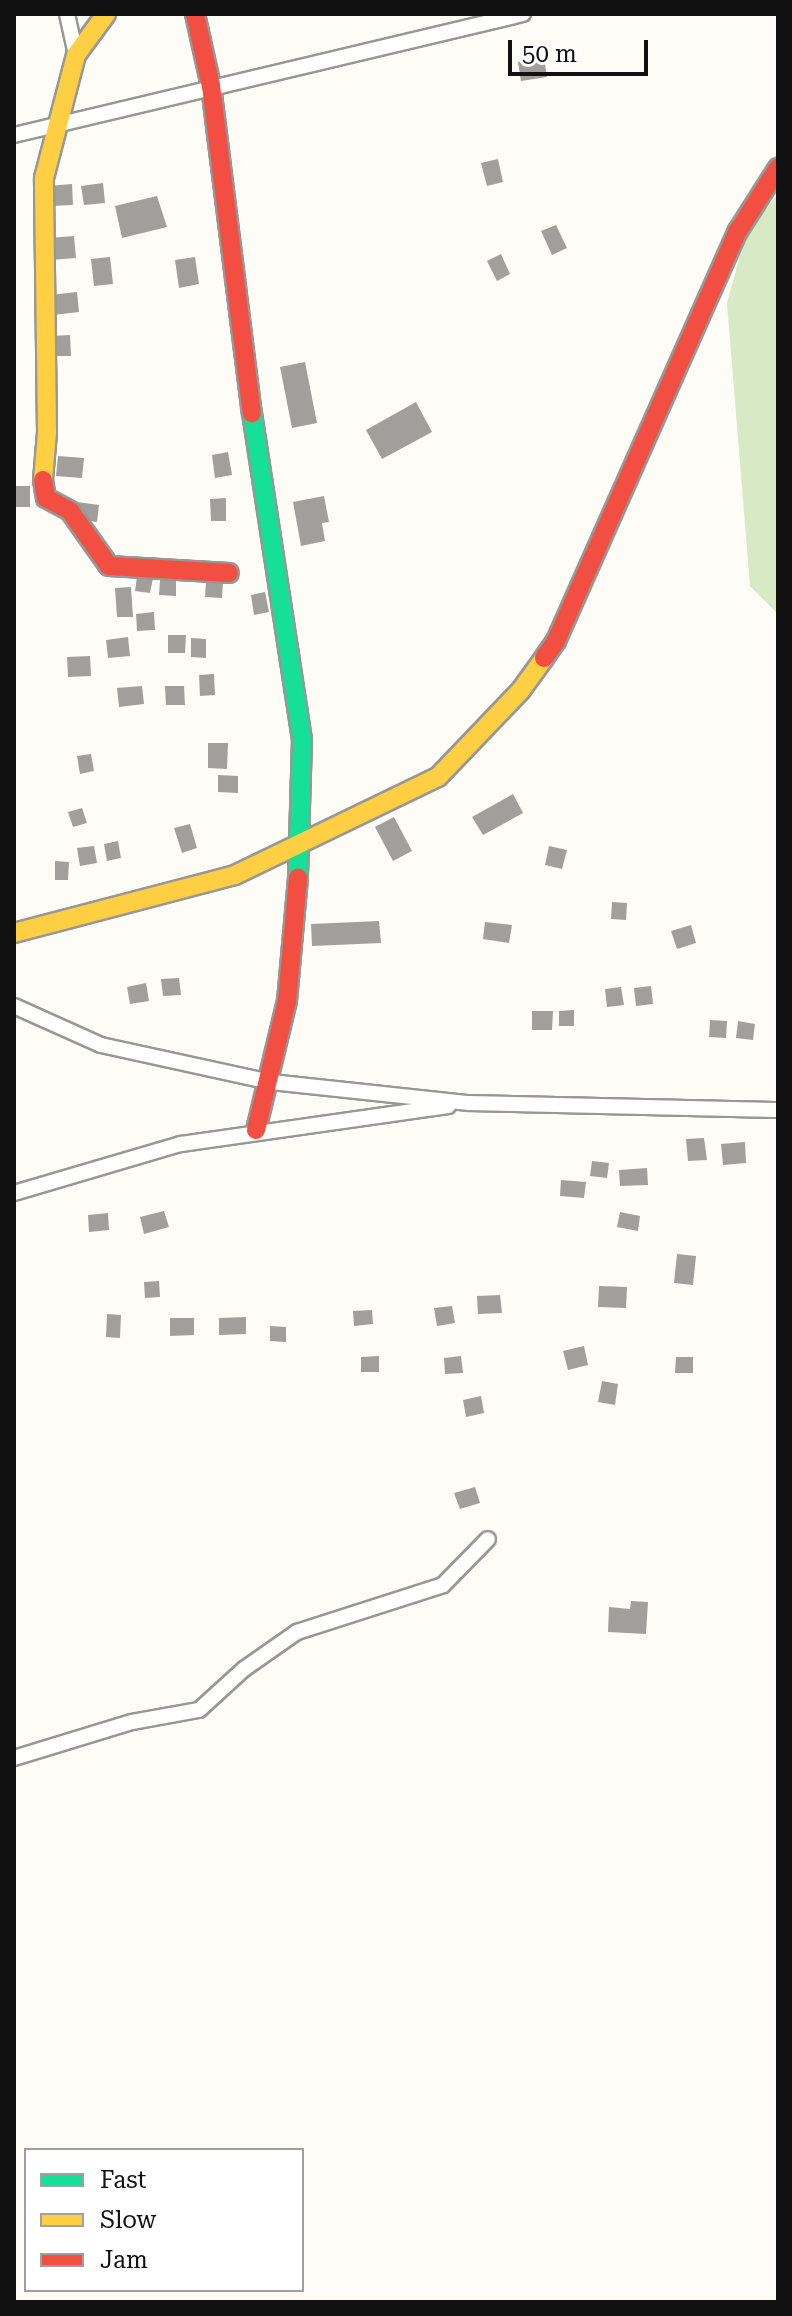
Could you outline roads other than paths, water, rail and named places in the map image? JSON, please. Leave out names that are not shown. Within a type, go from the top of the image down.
[{"type":"street","points":[[67,14],[76,55]]},
{"type":"street","points":[[106,14],[76,55],[54,125],[41,201],[47,432],[42,489],[46,498],[70,511],[109,566],[229,573]]},
{"type":"street","points":[[195,14],[211,86],[236,305],[302,740],[297,924],[271,1082],[256,1130]]},
{"type":"street","points":[[14,135],[523,14]]},
{"type":"street","points":[[14,933],[187,891],[235,875],[438,777],[521,690],[556,641],[738,231],[778,168]]},
{"type":"street","points":[[14,1006],[101,1045],[271,1082],[469,1103],[778,1110]]},
{"type":"street","points":[[14,1193],[181,1144],[256,1130],[469,1103]]},
{"type":"street","points":[[14,1758],[132,1722],[199,1710],[244,1669],[297,1632],[443,1585],[488,1539]]}]
